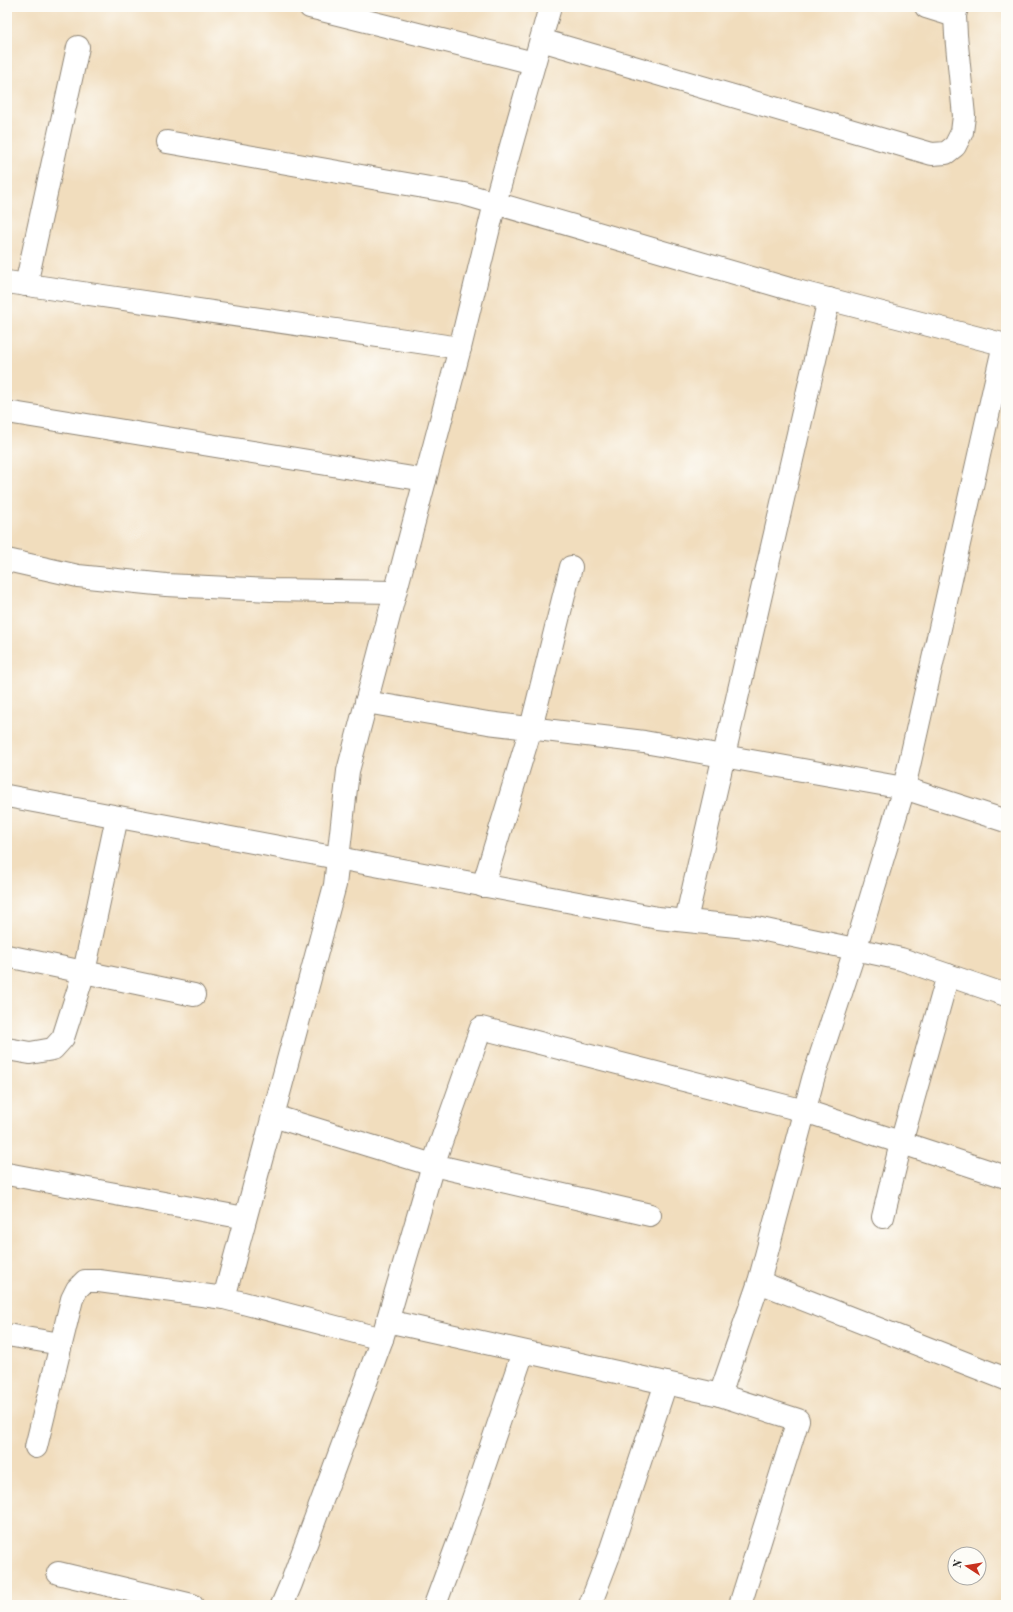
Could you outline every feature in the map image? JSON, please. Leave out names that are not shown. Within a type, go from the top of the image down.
[{"type":"street","points":[[310,7],[534,63]]},
{"type":"street","points":[[224,1298],[335,885],[348,771],[460,348],[495,203],[550,7]]},
{"type":"street","points":[[541,40],[932,154],[946,153],[955,146],[962,132],[964,116],[956,12],[926,7]]},
{"type":"street","points":[[78,47],[16,283],[460,348]]},
{"type":"street","points":[[167,142],[464,194],[829,299],[1005,344],[904,788],[855,950],[813,1079],[759,1282],[720,1395]]},
{"type":"street","points":[[686,920],[829,299]]},
{"type":"street","points":[[7,412],[425,480]]},
{"type":"street","points":[[7,560],[78,576],[166,585],[271,590],[395,592]]},
{"type":"street","points":[[483,886],[531,728],[571,567]]},
{"type":"street","points":[[366,702],[488,723],[644,742],[904,788],[1006,821]]},
{"type":"street","points":[[7,796],[658,918],[756,928],[901,959],[1006,995]]},
{"type":"street","points":[[7,1049],[30,1053],[53,1049],[63,1038],[84,972],[117,817]]},
{"type":"street","points":[[7,956],[194,994]]},
{"type":"street","points":[[882,1217],[948,975]]},
{"type":"street","points":[[282,1605],[384,1330],[433,1165],[481,1028],[805,1112],[1006,1178]]},
{"type":"street","points":[[273,1116],[433,1165],[650,1215]]},
{"type":"street","points":[[7,1174],[245,1218]]},
{"type":"street","points":[[36,1447],[72,1299],[77,1289],[85,1281],[99,1281],[224,1298],[384,1330],[523,1352],[720,1395],[798,1420],[740,1605]]},
{"type":"street","points":[[759,1282],[1006,1378]]},
{"type":"street","points":[[7,1335],[61,1344]]},
{"type":"street","points":[[435,1605],[459,1540],[523,1352]]},
{"type":"street","points":[[590,1605],[608,1558],[666,1383]]},
{"type":"street","points":[[58,1573],[122,1597],[192,1605]]}]
